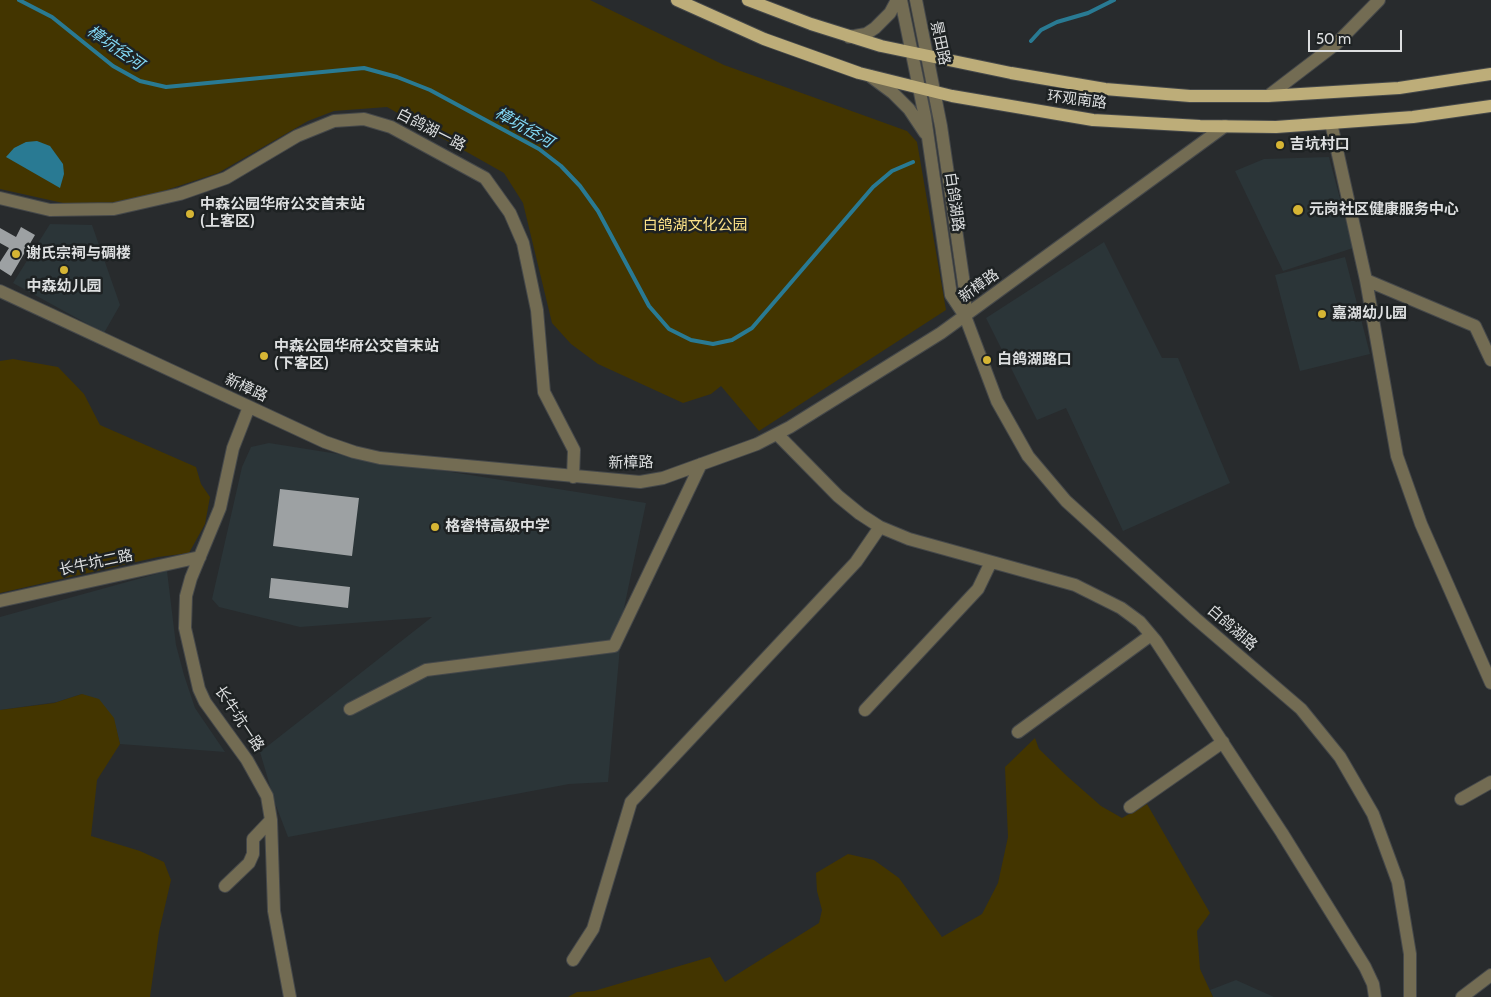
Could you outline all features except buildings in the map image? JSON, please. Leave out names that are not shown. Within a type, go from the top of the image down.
[{"type":"main road","name":"环观南路","points":[[677,0],[792,51],[870,76],[934,92],[1033,111],[1093,120],[1225,126],[1331,123],[1413,117],[1491,106]]},
{"type":"main road","name":"环观南路","points":[[748,0],[849,37],[911,53],[1105,89],[1190,96],[1268,96],[1399,88],[1491,74]]},
{"type":"street","points":[[849,37],[866,34],[875,28],[890,13],[899,0]]},
{"type":"street","name":"景田路","points":[[899,0],[919,88]]},
{"type":"street","name":"景田路","points":[[916,0],[934,92]]},
{"type":"street","points":[[1268,96],[1336,44],[1379,0]]},
{"type":"street","points":[[870,76],[893,93],[909,109],[924,129],[929,142]]},
{"type":"street","name":"白鸽湖路","points":[[919,88],[929,142],[951,295],[964,316],[997,401],[1028,456],[1066,502],[1195,618],[1301,709],[1340,757],[1373,814],[1398,882],[1410,954],[1410,997]]},
{"type":"street","name":"白鸽湖路","points":[[934,92],[943,136],[965,290],[964,316]]},
{"type":"street","name":"白鸽湖一路","points":[[0,198],[32,207],[71,211],[114,209],[146,203],[226,178],[298,136],[334,122],[364,119],[391,127],[485,178],[510,213],[523,243],[537,310],[544,392],[574,450],[573,477]]},
{"type":"street","points":[[1331,123],[1366,280],[1397,456],[1421,524],[1491,683]]},
{"type":"street","name":"新樟路","points":[[0,291],[325,442],[362,454],[573,477],[640,482],[663,478],[777,434],[964,316],[1225,126]]},
{"type":"street","points":[[1366,280],[1475,326],[1491,360]]},
{"type":"street","name":"长牛坑一路","points":[[249,407],[233,448],[220,508],[191,578],[184,611],[187,643],[199,689],[212,714],[258,778],[266,796],[271,820],[274,911],[290,997]]},
{"type":"street","points":[[777,434],[838,496],[880,527],[909,539],[1075,585],[1100,595],[1140,622],[1151,635],[1282,832],[1365,967],[1373,984],[1375,997]]},
{"type":"street","points":[[350,709],[426,670],[614,646],[701,464]]},
{"type":"street","points":[[573,960],[593,929],[631,802],[856,562],[880,527]]},
{"type":"street","name":"长牛坑二路","points":[[0,601],[200,557]]},
{"type":"street","points":[[865,710],[978,589],[991,562]]},
{"type":"street","points":[[1018,732],[1151,635]]},
{"type":"street","points":[[1130,807],[1223,742]]},
{"type":"street","points":[[1461,799],[1491,782]]},
{"type":"street","points":[[225,886],[249,863],[253,854],[253,839],[271,820]]},
{"type":"street","points":[[1462,997],[1491,975]]},
{"type":"shaded area","name":"元岗社区健康服务中心","points":[[1329,157],[1353,248],[1283,271],[1235,171],[1264,159]]},
{"type":"shaded area","name":"中森幼儿园","points":[[50,224],[92,225],[120,305],[104,333],[13,283]]},
{"type":"shaded area","points":[[1104,242],[1162,358],[1178,358],[1230,483],[1123,531],[1066,408],[1037,420],[986,318]]},
{"type":"shaded area","name":"嘉湖幼儿园","points":[[1345,257],[1370,354],[1300,371],[1275,275]]},
{"type":"shaded area","points":[[269,443],[646,503],[623,613],[608,782],[569,784],[288,837],[275,803],[260,752],[432,617],[300,627],[219,607],[212,599],[242,467],[251,447]]},
{"type":"shaded area","points":[[167,571],[176,645],[184,675],[195,708],[225,752],[120,744],[113,718],[82,694],[57,702],[0,710],[0,617]]},
{"type":"shaded area","points":[[1236,980],[1274,997],[1213,997],[1210,990]]},
{"type":"green space","name":"白鸽湖文化公园","points":[[0,0],[590,0],[724,65],[907,131],[917,142],[946,310],[759,431],[721,386],[711,394],[683,403],[598,364],[571,344],[552,323],[523,203],[504,173],[387,107],[334,111],[308,121],[218,173],[127,203],[72,205],[0,189]]},
{"type":"green space","points":[[13,359],[58,367],[84,394],[100,425],[196,467],[201,484],[210,497],[205,524],[189,553],[158,557],[0,593],[0,361]]},
{"type":"green space","points":[[82,694],[99,699],[114,718],[120,744],[97,780],[91,836],[140,851],[164,862],[171,880],[159,932],[150,997],[0,997],[0,710],[54,703]]},
{"type":"green space","points":[[1035,738],[1039,749],[1101,806],[1122,818],[1147,804],[1210,913],[1197,931],[1200,969],[1213,997],[568,997],[577,992],[594,991],[710,957],[725,982],[819,923],[822,910],[817,891],[816,873],[848,854],[874,860],[899,878],[942,937],[982,914],[998,883],[1008,837],[1005,767]]},
{"type":"water","points":[[37,141],[50,146],[63,164],[64,174],[60,188],[6,157],[14,148],[26,142]]},
{"type":"waterway","name":"樟坑径河","points":[[19,0],[52,17],[113,66],[140,81],[166,87],[364,68],[397,77],[430,90],[539,149],[561,166],[580,186],[598,211],[649,306],[669,329],[691,340],[713,344],[732,340],[752,328],[873,187],[892,171],[913,162]]},
{"type":"waterway","name":"樟坑径河","points":[[1031,41],[1041,30],[1057,22],[1088,13],[1114,0]]},
{"type":"place","name":"吉坑村口","points":[[1280,145]]},
{"type":"place","name":"元岗社区健康服务中心","points":[[1298,210]]},
{"type":"place","name":"中森公园华府公交首末站 (上客区)","points":[[190,214]]},
{"type":"place","name":"谢氏宗祠与碉楼","points":[[16,254]]},
{"type":"place","name":"中森幼儿园","points":[[64,270]]},
{"type":"place","name":"嘉湖幼儿园","points":[[1322,314]]},
{"type":"place","name":"中森公园华府公交首末站 (下客区)","points":[[264,356]]},
{"type":"place","name":"白鸽湖路口","points":[[987,360]]},
{"type":"place","name":"格睿特高级中学","points":[[435,527]]}]
